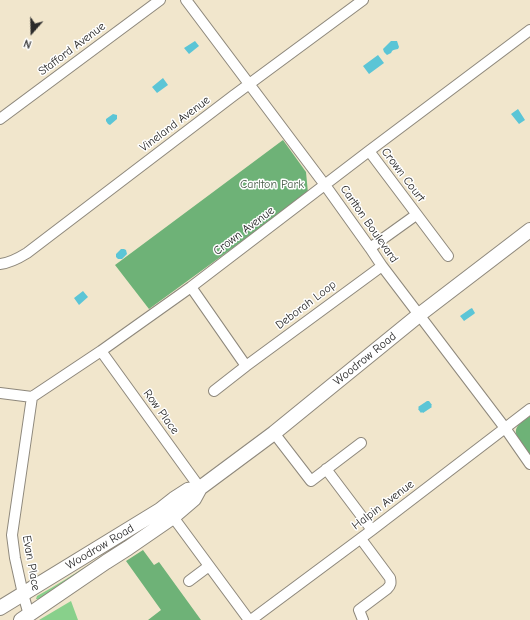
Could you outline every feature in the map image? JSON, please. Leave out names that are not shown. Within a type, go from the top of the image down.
[{"type":"street","name":"Stafford Avenue","points":[[0,118],[160,0]]},
{"type":"street","name":"Carlton Boulevard","points":[[186,0],[325,185],[382,266],[505,428],[530,464]]},
{"type":"street","name":"Vineland Avenue","points":[[0,264],[5,264],[27,253],[249,84],[363,0]]},
{"type":"street","name":"Crown Avenue","points":[[32,397],[101,351],[191,287],[368,151],[530,30]]},
{"type":"street","name":"Crown Court","points":[[368,151],[448,256]]},
{"type":"street","name":"Crown Court","points":[[370,248],[416,215]]},
{"type":"street","name":"Woodrow Road","points":[[25,618],[173,516],[194,499],[200,488],[274,433],[419,315],[530,230]]},
{"type":"street","name":"Deborah Loop","points":[[214,391],[382,266]]},
{"type":"street","points":[[191,287],[246,366]]},
{"type":"street","name":"Row Place","points":[[101,351],[200,488]]},
{"type":"street","points":[[0,393],[32,397]]},
{"type":"street","name":"Evan Place","points":[[25,618],[23,594],[15,558],[12,535],[32,397]]},
{"type":"street","name":"Halpin Avenue","points":[[250,620],[361,539],[530,409]]},
{"type":"street","points":[[274,433],[311,481],[361,443]]},
{"type":"street","points":[[326,469],[372,530]]},
{"type":"street","name":"Woodrow Road","points":[[0,608],[160,510],[188,490],[200,488]]},
{"type":"street","points":[[173,516],[250,620]]},
{"type":"street","points":[[361,539],[390,578],[391,583],[387,589],[359,610],[363,620]]},
{"type":"street","points":[[189,581],[209,566]]},
{"type":"green space","name":"Carlton Park","points":[[283,140],[306,172],[308,193],[149,309],[115,265]]},
{"type":"green space","points":[[530,416],[530,455],[517,436],[516,430],[522,422]]},
{"type":"green space","points":[[147,524],[149,525],[53,590],[39,599],[36,599],[37,596],[93,562]]},
{"type":"green space","points":[[143,550],[154,565],[159,562],[201,620],[148,620],[161,610],[126,561]]},
{"type":"green space","points":[[71,601],[78,620],[39,620]]},
{"type":"water","points":[[195,41],[199,46],[189,54],[184,48]]},
{"type":"water","points":[[391,41],[397,41],[399,47],[387,55],[383,49]]},
{"type":"water","points":[[378,55],[384,63],[369,74],[363,66]]},
{"type":"water","points":[[163,78],[168,85],[157,93],[152,87]]},
{"type":"water","points":[[518,109],[525,120],[519,124],[511,114]]},
{"type":"water","points":[[113,114],[117,115],[117,119],[110,125],[106,119]]},
{"type":"water","points":[[121,249],[126,250],[127,254],[122,259],[118,259],[116,254]]},
{"type":"water","points":[[83,291],[88,297],[79,305],[74,298]]},
{"type":"water","points":[[472,308],[475,313],[464,321],[460,316]]},
{"type":"water","points":[[429,401],[432,407],[421,413],[418,407]]}]
